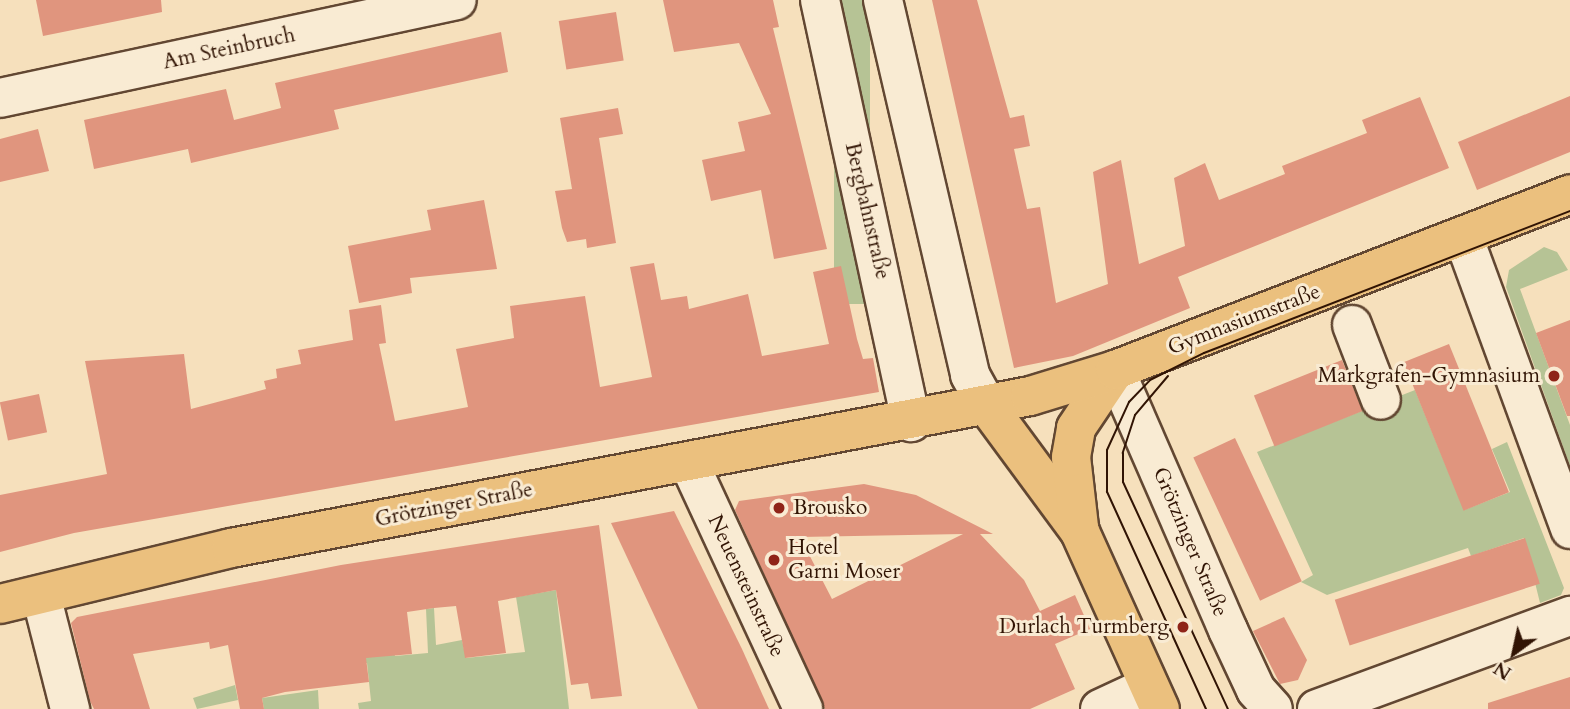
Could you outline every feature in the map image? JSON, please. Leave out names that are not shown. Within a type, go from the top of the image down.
[{"type":"main road","name":"Gymnasiumstraße","points":[[911,422],[988,407],[1115,370],[1570,194]]},
{"type":"main road","points":[[1080,532],[1072,443],[1081,415],[1115,370]]},
{"type":"main road","points":[[988,407],[1080,532],[1155,697]]},
{"type":"main road","name":"Grötzinger Straße","points":[[0,604],[232,548],[911,422]]},
{"type":"street","name":"Am Steinbruch","points":[[0,98],[457,0]]},
{"type":"street","name":"Bergbahnstraße","points":[[820,0],[911,422]]},
{"type":"street","points":[[883,0],[970,375],[988,407]]},
{"type":"street","points":[[1463,236],[1570,529]]},
{"type":"street","points":[[1204,353],[1243,322]]},
{"type":"street","points":[[1352,325],[1381,400]]},
{"type":"street","name":"Grötzinger Straße","points":[[1115,370],[1228,630],[1256,690],[1273,709]]},
{"type":"street","name":"Neuensteinstraße","points":[[689,463],[803,709]]},
{"type":"street","points":[[41,595],[70,709]]},
{"type":"street","points":[[1317,709],[1570,616]]},
{"type":"street","points":[[1100,709],[1155,697]]},
{"type":"green space","points":[[834,0],[870,0],[870,304],[834,304]]},
{"type":"green space","points":[[1544,247],[1557,252],[1568,270],[1520,289],[1570,425],[1570,466],[1506,287],[1509,270]]},
{"type":"green space","points":[[1415,390],[1464,510],[1510,492],[1492,449],[1507,442],[1564,588],[1561,595],[1540,603],[1524,538],[1471,556],[1468,548],[1327,595],[1301,582],[1313,575],[1257,452]]},
{"type":"green space","points":[[556,590],[569,709],[359,709],[358,703],[371,701],[367,663],[350,665],[393,644],[395,656],[428,653],[426,609],[434,608],[436,645],[462,640],[466,658],[525,652],[516,597]]},
{"type":"green space","points":[[235,685],[238,700],[197,709],[193,698]]},
{"type":"green space","points":[[318,690],[319,709],[264,709],[262,698]]},
{"type":"building","points":[[36,0],[161,0],[162,12],[43,36]]},
{"type":"building","points":[[663,0],[773,0],[779,27],[773,28],[827,249],[774,259],[761,190],[711,201],[702,160],[745,151],[738,122],[771,114],[739,43],[674,52]]},
{"type":"building","points":[[932,0],[977,0],[1010,118],[1024,115],[1030,146],[1014,149],[1027,209],[1040,207],[1056,303],[1108,284],[1093,172],[1121,160],[1139,264],[1185,246],[1174,178],[1205,163],[1219,200],[1285,174],[1282,166],[1367,133],[1362,120],[1420,97],[1449,168],[1178,277],[1190,308],[1073,356],[1014,368]]},
{"type":"building","points":[[616,12],[624,60],[566,69],[559,21]]},
{"type":"building","points":[[501,32],[508,72],[334,110],[339,129],[191,163],[188,149],[94,169],[84,120],[226,89],[234,120],[281,108],[275,83]]},
{"type":"building","points":[[1570,96],[1570,152],[1477,190],[1458,142]]},
{"type":"building","points":[[618,108],[623,134],[599,138],[616,243],[587,248],[586,239],[567,242],[562,228],[555,191],[572,189],[560,118]]},
{"type":"building","points":[[38,129],[49,171],[0,182],[0,139]]},
{"type":"building","points":[[484,200],[497,269],[410,278],[412,293],[359,303],[348,246],[431,230],[427,210]]},
{"type":"building","points":[[654,263],[661,300],[687,296],[689,309],[748,294],[762,356],[829,344],[813,272],[841,266],[863,359],[873,358],[879,392],[74,533],[0,552],[0,495],[107,474],[85,361],[184,354],[191,409],[266,389],[264,381],[277,378],[276,369],[301,364],[298,350],[353,340],[349,310],[381,305],[386,343],[379,344],[395,421],[468,407],[456,349],[514,338],[510,306],[585,296],[600,387],[652,377],[630,267]]},
{"type":"building","points":[[1570,320],[1570,416],[1567,416],[1536,333]]},
{"type":"building","points":[[1449,344],[1509,492],[1464,511],[1404,362]]},
{"type":"building","points":[[1342,360],[1363,411],[1275,447],[1254,396]]},
{"type":"building","points":[[39,394],[47,432],[8,440],[0,402]]},
{"type":"building","points":[[1235,438],[1302,581],[1260,601],[1193,457]]},
{"type":"building","points":[[864,484],[916,495],[993,534],[980,534],[1024,580],[1040,611],[1075,595],[1090,629],[1055,644],[1075,689],[1030,709],[825,709],[735,510],[739,501]],"holes":[[[963,534],[832,599],[800,537]]]},
{"type":"building","points":[[674,511],[769,709],[698,709],[611,523]]},
{"type":"building","points":[[599,525],[622,696],[591,699],[588,683],[571,685],[556,590],[498,601],[506,653],[465,658],[456,606],[434,608],[407,612],[412,654],[366,658],[369,682],[285,692],[262,698],[264,709],[240,709],[228,645],[210,649],[209,642],[133,654],[150,709],[94,709],[90,701],[71,623],[77,617],[341,565]]},
{"type":"building","points":[[1525,538],[1540,584],[1350,645],[1335,600]]},
{"type":"building","points":[[1284,617],[1307,660],[1298,680],[1280,684],[1253,631]]},
{"type":"building","points":[[1570,677],[1570,709],[1488,709],[1488,703]]},
{"type":"tram line","points":[[1206,709],[1107,492],[1107,450],[1129,402],[1150,380],[1204,353],[1570,211]]},
{"type":"tram line","points":[[1168,376],[1135,415],[1123,453],[1123,482],[1228,709]]},
{"type":"place","name":"Markgrafen-Gymnasium","points":[[1554,376]]},
{"type":"place","name":"Brousko","points":[[779,508]]},
{"type":"place","name":"Hotel Garni Moser","points":[[774,560]]},
{"type":"place","name":"Durlach Turmberg","points":[[1183,627]]}]
